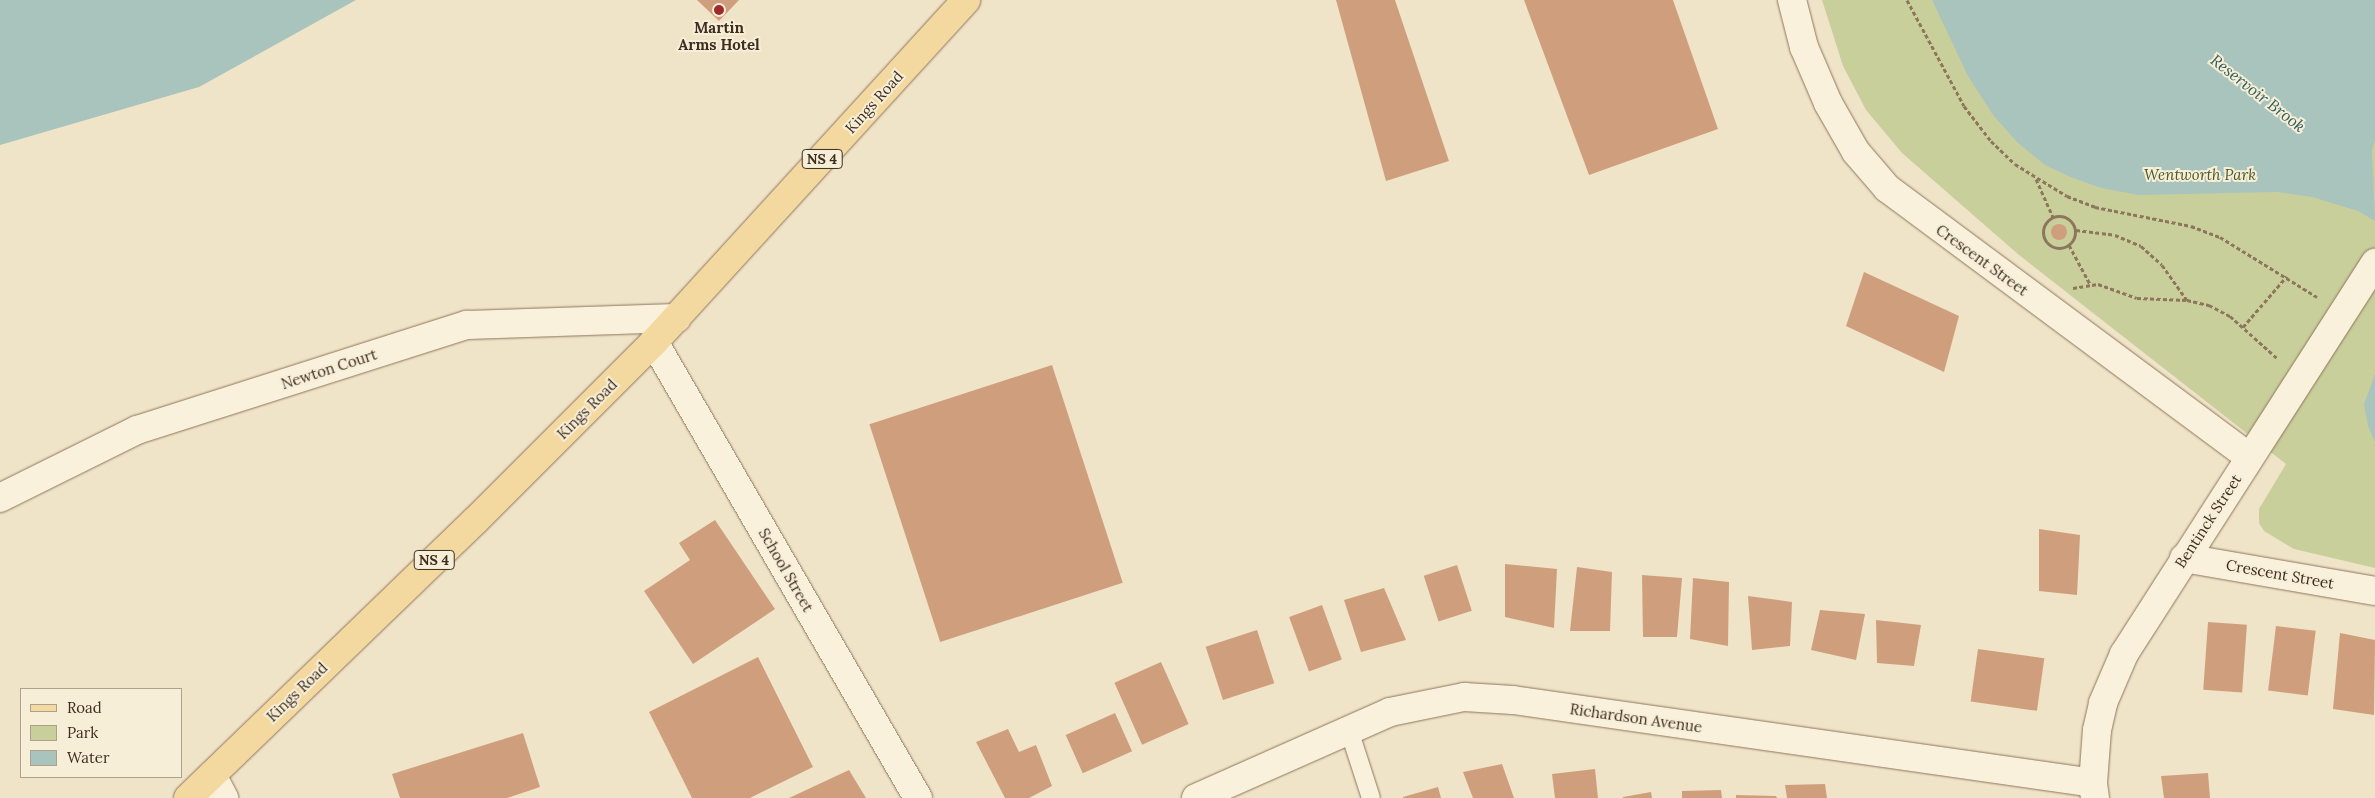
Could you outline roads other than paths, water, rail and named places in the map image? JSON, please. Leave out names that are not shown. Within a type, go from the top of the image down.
[{"type":"main road","name":"Kings Road","points":[[188,798],[218,786],[654,342],[966,0]]},
{"type":"street","name":"Crescent Street","points":[[1792,0],[1804,47],[1822,91],[1843,131],[1870,171],[1906,204],[2249,457]]},
{"type":"street","name":"Bentinck Street","points":[[2094,790],[2097,730],[2109,687],[2139,629],[2375,263]]},
{"type":"street","name":"Newton Court","points":[[0,498],[137,430],[467,325],[677,318]]},
{"type":"street","name":"School Street","points":[[654,342],[918,798]]},
{"type":"street","name":"Crescent Street","points":[[2184,558],[2375,590]]},
{"type":"street","name":"Richardson Avenue","points":[[1196,798],[1390,712],[1443,699],[1490,697],[2094,790]]},
{"type":"lane","points":[[1349,730],[1372,798]]},
{"type":"water","points":[[0,0],[356,0],[199,87],[0,145]]},
{"type":"water","name":"Reservoir Brook","points":[[1932,0],[2375,0],[2375,140],[2372,150],[2375,221],[2358,211],[2312,197],[2277,192],[2139,195],[2101,188],[2045,165],[2018,143],[1993,115],[1968,76]]},
{"type":"water","points":[[2375,374],[2375,442],[2368,426],[2364,404]]},
{"type":"place","name":"Martin Arms Hotel","points":[[719,10]]},
{"type":"park label","name":"Wentworth Park","points":[[2200,175]]}]
